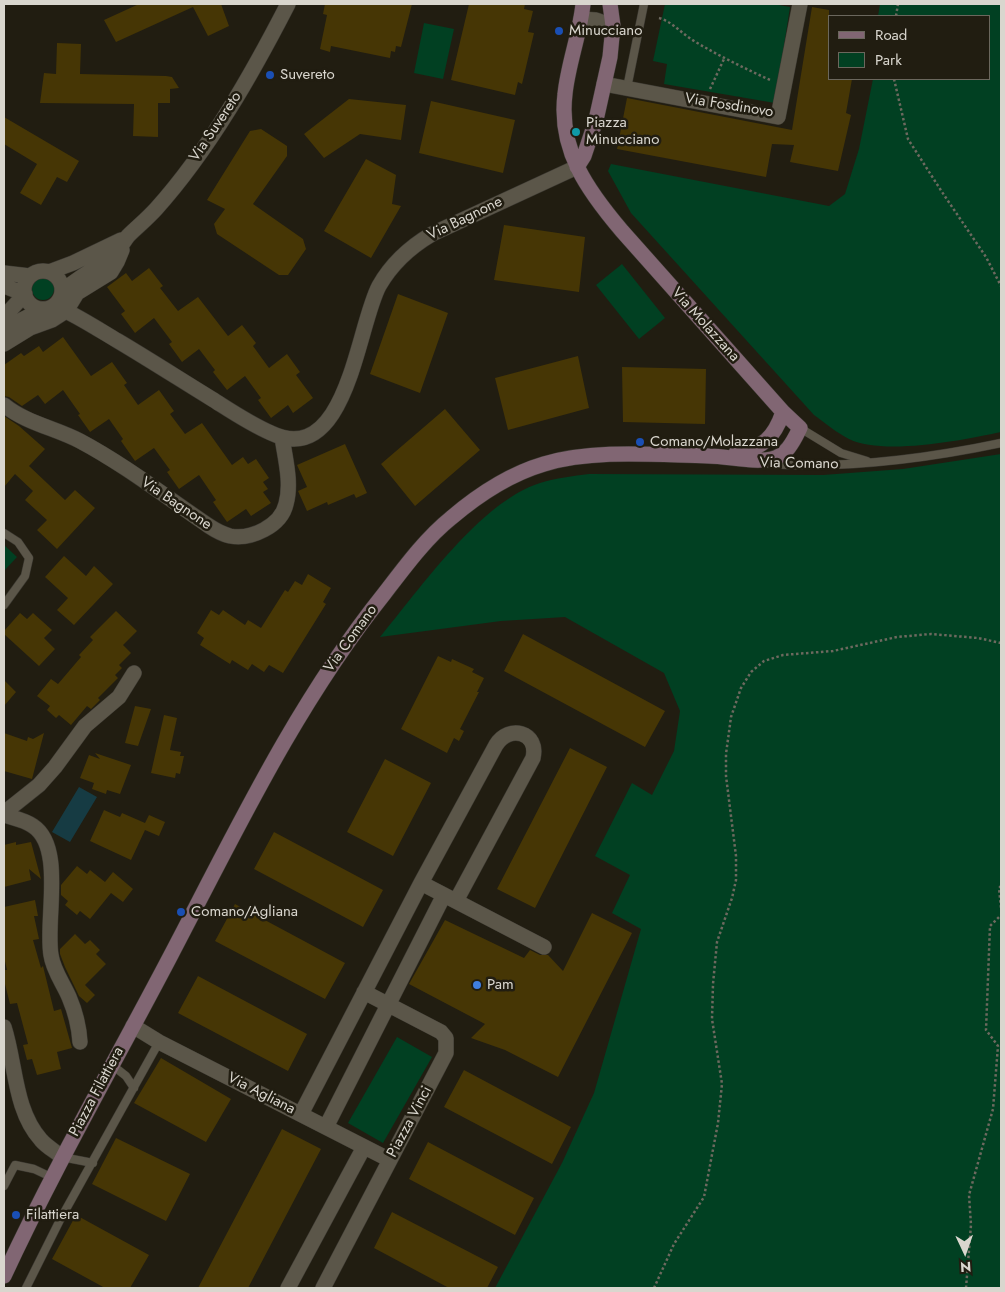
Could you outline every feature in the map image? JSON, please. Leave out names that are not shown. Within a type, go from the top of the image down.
[{"type":"street","name":"Via Suvereto","points":[[62,292],[110,258],[127,237],[160,204],[195,159],[249,76],[288,4]]},
{"type":"street","points":[[577,168],[592,132],[610,57],[613,26],[610,4]]},
{"type":"street","name":"Via Fosdinovo","points":[[626,88],[778,117],[800,4]]},
{"type":"street","points":[[577,168],[568,142],[564,122],[564,103],[582,11],[596,20],[613,26]]},
{"type":"street","points":[[604,84],[626,88]]},
{"type":"street","name":"Via Bagnone","points":[[66,311],[110,336],[237,415],[270,433],[282,437],[296,438],[310,434],[325,424],[336,410],[346,386],[374,298],[384,279],[397,261],[412,247],[432,234],[577,168]]},
{"type":"street","name":"Via Molazzana","points":[[577,168],[582,180],[622,232],[783,412],[800,428]]},
{"type":"street","name":"Via Suvereto","points":[[49,272],[73,263],[127,237]]},
{"type":"street","points":[[4,344],[30,328],[52,320],[66,311],[77,293],[111,272],[118,262],[127,237]]},
{"type":"street","points":[[4,286],[25,294],[31,304],[43,308],[49,308],[57,302],[62,292],[59,280],[49,272],[35,273],[27,281],[25,294],[4,317]]},
{"type":"street","points":[[4,274],[30,276]]},
{"type":"street","points":[[4,329],[43,308]]},
{"type":"street","name":"Via Bagnone","points":[[4,405],[21,417],[61,432],[93,449],[209,526],[231,536],[242,536],[260,531],[275,522],[282,513],[287,503],[288,489],[282,437]]},
{"type":"street","points":[[723,456],[760,446],[775,430],[783,412]]},
{"type":"street","name":"Via Comano","points":[[133,1026],[267,770],[292,727],[318,685],[374,605],[438,530],[468,504],[495,486],[522,472],[547,463],[597,456],[723,456],[757,460],[776,458],[786,451],[800,428]]},
{"type":"street","points":[[80,1042],[73,1006],[50,954],[49,931],[52,872],[48,849],[41,834],[31,825],[4,814],[39,785],[55,767],[85,726],[119,697],[134,672]]},
{"type":"street","points":[[301,1114],[421,883],[498,741],[510,733],[524,735],[533,744],[532,758],[389,1004],[326,1127]]},
{"type":"street","points":[[421,883],[544,947]]},
{"type":"street","name":"Piazza Vinci","points":[[323,1288],[442,1062],[447,1047],[446,1038],[441,1032],[364,992]]},
{"type":"street","name":"Via Agliana","points":[[133,1026],[159,1042],[390,1160]]},
{"type":"street","name":"Piazza Filattiera","points":[[4,1276],[51,1177],[133,1026]]},
{"type":"street","points":[[4,1027],[21,1103],[27,1119],[40,1138],[62,1157]]},
{"type":"street","name":"Piazza Vinci","points":[[288,1288],[364,1147]]},
{"type":"lane","points":[[626,88],[644,4]]},
{"type":"lane","name":"Via Molazzana","points":[[800,428],[827,445]]},
{"type":"lane","name":"Via Comano","points":[[723,456],[750,463],[814,466],[876,462],[954,453],[1001,443]]},
{"type":"lane","name":"Via Comano","points":[[827,445],[850,457],[876,462]]},
{"type":"lane","points":[[4,533],[18,542],[29,558],[25,576],[4,605]]},
{"type":"lane","name":"Piazza Filattiera","points":[[26,1288],[60,1220],[159,1042]]},
{"type":"lane","points":[[112,1065],[126,1076],[134,1088]]},
{"type":"lane","name":"Piazza Filattiera","points":[[62,1157],[93,1163]]},
{"type":"lane","points":[[4,1186],[15,1164],[34,1169],[51,1177]]},
{"type":"path","points":[[659,18],[666,20],[691,40],[724,59],[776,83]]},
{"type":"path","points":[[707,95],[724,59]]},
{"type":"path","points":[[894,80],[908,139],[986,257],[1001,286]]},
{"type":"path","points":[[654,1288],[674,1244],[704,1197],[718,1123],[722,1084],[712,1019],[713,984],[717,942],[736,880],[736,856],[726,776],[726,754],[731,717],[741,688],[751,672],[764,661],[783,655],[833,651],[897,637],[931,634],[978,638],[1001,643]]},
{"type":"path","points":[[1001,886],[999,888],[1001,908]]},
{"type":"path","points":[[966,1288],[971,1225],[969,1195],[993,1109],[998,1046],[986,1030],[990,926],[1001,914]]},
{"type":"green space","points":[[665,4],[773,4],[790,7],[775,103],[664,84],[667,64],[653,61]]},
{"type":"green space","points":[[880,4],[1001,4],[1001,432],[946,442],[902,446],[864,444],[840,434],[814,415],[631,213],[608,171],[611,164],[829,206],[845,194],[859,149],[873,80],[990,80],[990,15],[878,15]]},
{"type":"green space","points":[[424,23],[454,29],[443,79],[414,73]]},
{"type":"green space","points":[[622,264],[665,318],[639,339],[596,285]]},
{"type":"green space","points":[[43,278],[51,281],[54,289],[51,297],[43,300],[35,297],[32,289],[35,281]]},
{"type":"green space","points":[[1001,454],[1001,1288],[495,1288],[562,1163],[594,1093],[641,929],[612,913],[630,875],[595,856],[632,783],[652,795],[674,751],[680,711],[664,673],[565,617],[501,621],[380,637],[432,572],[474,527],[495,508],[518,493],[540,483],[558,478],[589,474],[823,475],[903,469]]},
{"type":"green space","points":[[4,545],[17,557],[4,571]]},
{"type":"green space","points":[[397,1037],[432,1057],[383,1143],[348,1123]]},
{"type":"water","points":[[79,787],[97,797],[70,842],[52,832]]},
{"type":"building","points":[[139,4],[221,4],[229,26],[208,36],[193,7],[116,42],[104,20]]},
{"type":"building","points":[[325,4],[412,4],[401,47],[396,46],[395,52],[391,51],[390,58],[331,46],[330,52],[320,49],[327,15],[323,14]]},
{"type":"building","points":[[469,4],[525,4],[524,9],[533,11],[528,32],[534,33],[522,84],[518,82],[515,95],[451,80]]},
{"type":"building","points":[[812,7],[829,10],[828,80],[852,80],[846,113],[851,115],[838,171],[790,162],[794,145],[772,144],[766,177],[617,149],[627,98],[792,130]]},
{"type":"building","points":[[57,43],[81,44],[80,74],[172,77],[179,88],[170,89],[170,103],[158,103],[158,137],[133,136],[134,104],[40,103],[44,73],[56,74]]},
{"type":"building","points":[[349,99],[406,105],[401,140],[360,134],[324,158],[304,134]]},
{"type":"building","points":[[431,101],[515,120],[503,173],[419,153]]},
{"type":"building","points":[[4,117],[79,161],[67,182],[57,177],[41,205],[20,193],[37,164],[4,144]]},
{"type":"building","points":[[261,129],[287,146],[287,156],[253,204],[303,239],[306,249],[288,275],[279,275],[217,234],[214,224],[225,209],[207,200],[250,131]]},
{"type":"building","points":[[366,159],[396,175],[392,204],[401,206],[371,258],[324,231]]},
{"type":"building","points":[[504,225],[585,237],[579,292],[494,280]]},
{"type":"building","points":[[149,268],[163,286],[160,288],[178,311],[198,297],[228,336],[242,325],[256,343],[253,346],[269,368],[287,354],[300,372],[296,375],[313,398],[293,413],[288,405],[271,418],[258,400],[261,398],[245,376],[227,390],[199,349],[182,362],[169,344],[172,342],[154,318],[135,333],[121,314],[125,311],[107,287],[126,273],[132,281]]},
{"type":"building","points":[[398,294],[448,313],[420,393],[370,374]]},
{"type":"building","points":[[63,337],[91,376],[112,362],[127,383],[124,385],[138,405],[159,390],[174,411],[170,414],[185,434],[202,423],[232,465],[243,457],[248,464],[256,459],[269,478],[263,482],[268,489],[263,492],[271,503],[251,516],[246,509],[227,522],[213,502],[216,500],[199,475],[179,489],[167,472],[170,470],[154,448],[135,461],[109,419],[90,432],[63,390],[45,404],[38,395],[22,406],[9,397],[4,396],[4,365],[21,353],[24,356],[39,346],[43,352]]},
{"type":"building","points":[[578,356],[589,408],[508,430],[495,378]]},
{"type":"building","points":[[622,367],[706,369],[705,424],[623,422]]},
{"type":"building","points":[[445,409],[480,450],[415,506],[381,464]]},
{"type":"building","points":[[4,416],[19,426],[45,449],[29,466],[65,500],[75,490],[95,508],[57,549],[37,530],[47,520],[25,500],[33,491],[15,474],[4,487]]},
{"type":"building","points":[[345,444],[367,493],[356,498],[354,494],[328,505],[327,502],[307,511],[298,491],[307,487],[297,465]]},
{"type":"building","points":[[64,556],[86,576],[94,566],[113,584],[74,625],[57,610],[68,598],[45,577]]},
{"type":"building","points":[[308,574],[331,588],[323,602],[326,604],[283,673],[269,665],[264,672],[252,664],[248,670],[232,660],[230,664],[200,645],[204,638],[197,633],[211,610],[219,615],[223,610],[245,625],[248,620],[261,628],[285,590],[288,592],[295,581],[302,585]]},
{"type":"building","points":[[116,611],[137,631],[123,645],[131,653],[119,665],[122,668],[115,675],[118,678],[98,698],[100,700],[91,709],[87,706],[71,725],[59,715],[56,718],[47,710],[50,706],[37,696],[51,679],[58,684],[81,657],[79,655],[93,640],[90,637]]},
{"type":"building","points":[[20,613],[27,619],[33,613],[52,630],[44,638],[55,649],[39,666],[4,634],[4,631]]},
{"type":"building","points":[[523,634],[665,711],[645,747],[504,671]]},
{"type":"building","points":[[438,656],[451,662],[452,659],[474,669],[472,672],[484,678],[460,729],[464,731],[459,741],[454,738],[447,753],[401,729]]},
{"type":"building","points":[[4,680],[16,692],[4,706]]},
{"type":"building","points":[[135,706],[151,709],[138,746],[125,743]]},
{"type":"building","points":[[164,715],[177,718],[170,750],[181,752],[180,756],[184,756],[180,774],[176,773],[175,778],[151,773]]},
{"type":"building","points":[[4,733],[27,741],[28,737],[33,739],[44,733],[32,779],[4,771]]},
{"type":"building","points":[[570,748],[607,767],[535,908],[497,889]]},
{"type":"building","points":[[95,753],[131,765],[120,794],[107,790],[106,794],[92,789],[94,783],[80,778],[89,755],[100,759]]},
{"type":"building","points":[[385,759],[431,783],[393,856],[347,832]]},
{"type":"building","points":[[104,810],[120,817],[122,813],[145,823],[149,815],[165,822],[159,836],[145,830],[131,860],[90,841]]},
{"type":"building","points":[[274,832],[383,890],[363,927],[254,869]]},
{"type":"building","points":[[16,842],[16,845],[31,842],[41,879],[29,869],[31,880],[4,887],[4,845]]},
{"type":"building","points":[[77,866],[87,874],[90,870],[105,882],[113,872],[133,889],[123,902],[111,893],[90,919],[80,911],[77,915],[65,905],[68,901],[61,895],[61,885]]},
{"type":"building","points":[[35,900],[38,916],[34,916],[39,939],[33,940],[41,968],[43,966],[54,1011],[61,1009],[72,1048],[57,1052],[61,1069],[37,1075],[32,1059],[27,1060],[23,1045],[28,1044],[17,1003],[10,1004],[4,980],[4,970],[7,970],[4,957],[4,907]]},
{"type":"building","points":[[235,904],[345,963],[325,999],[215,941]]},
{"type":"building","points":[[592,913],[632,933],[558,1077],[505,1050],[471,1038],[485,1024],[409,984],[445,920],[524,958],[530,950],[540,955],[548,955],[563,971]]},
{"type":"building","points":[[75,934],[85,944],[90,940],[100,950],[96,954],[106,964],[85,985],[95,995],[87,1003],[79,996],[60,954],[60,949]]},
{"type":"building","points":[[198,976],[307,1034],[288,1071],[178,1013]]},
{"type":"building","points":[[161,1058],[231,1099],[206,1142],[134,1103]]},
{"type":"building","points":[[464,1070],[571,1127],[552,1164],[444,1107]]},
{"type":"building","points":[[282,1129],[321,1149],[248,1288],[198,1288]]},
{"type":"building","points":[[116,1138],[190,1174],[166,1221],[92,1184]]},
{"type":"building","points":[[428,1142],[534,1198],[515,1235],[409,1179]]},
{"type":"building","points":[[392,1212],[498,1267],[487,1288],[449,1288],[374,1248]]},
{"type":"building","points":[[76,1215],[149,1255],[130,1288],[105,1288],[52,1259]]},
{"type":"place","name":"Minucciano","points":[[559,31]]},
{"type":"place","name":"Suvereto","points":[[270,75]]},
{"type":"place","name":"Piazza Minucciano","points":[[576,132]]},
{"type":"place","name":"Comano/Molazzana","points":[[640,442]]},
{"type":"place","name":"Comano/Agliana","points":[[181,912]]},
{"type":"place","name":"Pam","points":[[477,985]]},
{"type":"place","name":"Filattiera","points":[[16,1215]]}]
